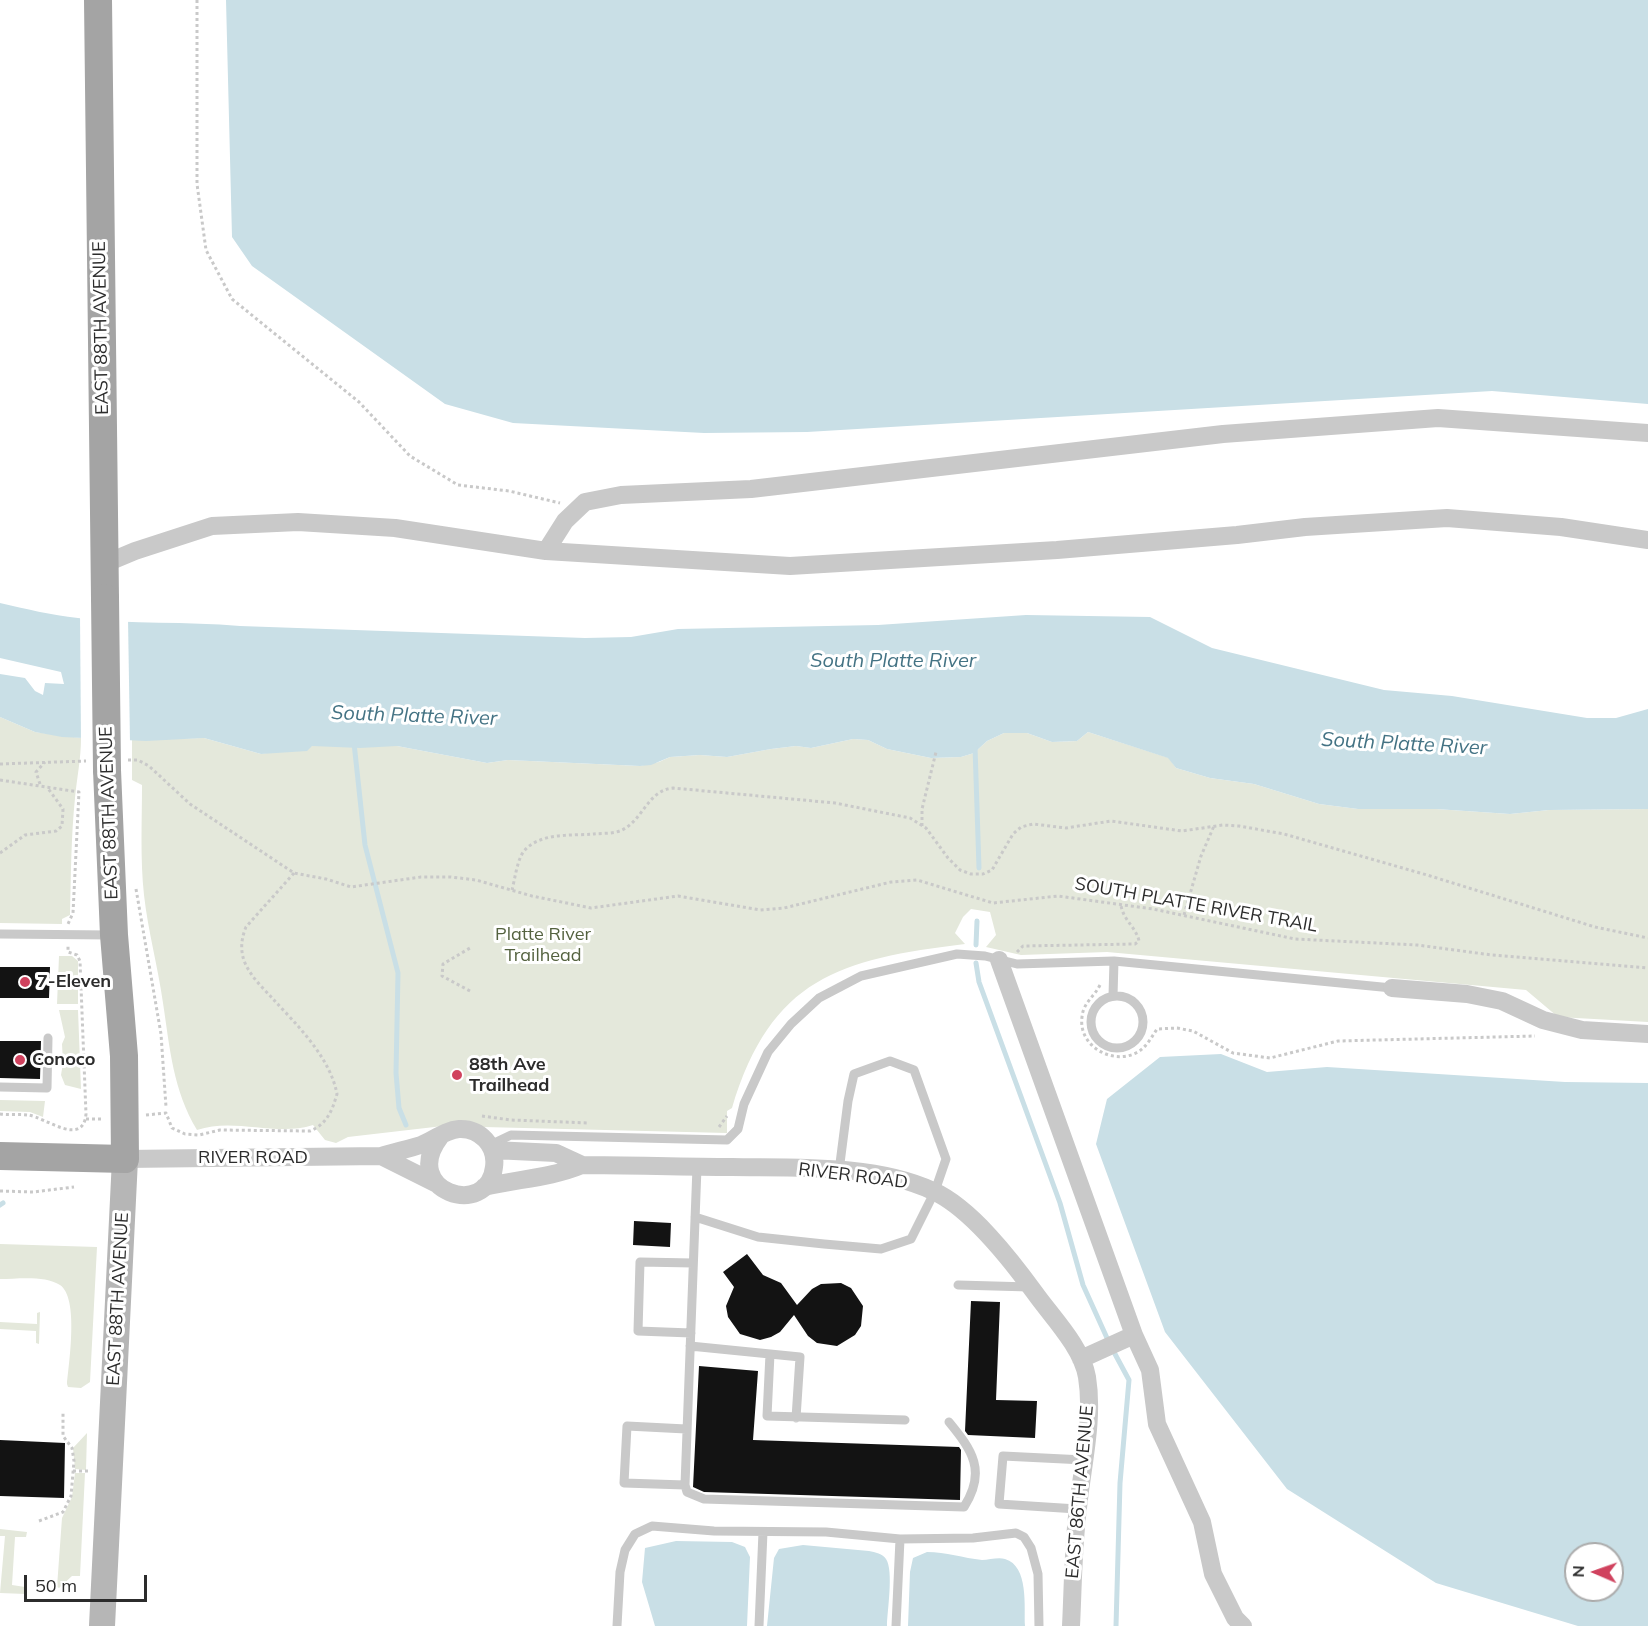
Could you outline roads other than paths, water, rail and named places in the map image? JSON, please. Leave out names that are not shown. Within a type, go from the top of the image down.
[{"type":"main road","name":"EAST 88TH AVENUE","points":[[98,0],[106,764],[114,935],[124,1056],[124,1159],[102,1626]]},
{"type":"main road","points":[[0,1156],[124,1159]]},
{"type":"street","points":[[546,551],[565,521],[585,502],[621,495],[751,489],[1223,434],[1426,419],[1648,433]]},
{"type":"street","points":[[104,564],[135,550],[212,526],[287,523],[394,528],[546,551],[790,566],[1057,550],[1305,527],[1447,518],[1561,527],[1648,540]]},
{"type":"street","points":[[1000,957],[1127,1338],[1150,1370],[1157,1424],[1202,1522],[1213,1574],[1235,1618],[1243,1626]]},
{"type":"street","points":[[1392,988],[1467,994],[1502,1001],[1543,1020],[1582,1030],[1648,1034]]},
{"type":"street","points":[[458,1129],[478,1133],[491,1147],[494,1170],[484,1187],[473,1194],[460,1196],[447,1192],[437,1184],[430,1173],[429,1160],[432,1147],[440,1137],[458,1129]]},
{"type":"street","name":"RIVER ROAD","points":[[124,1159],[381,1156],[440,1137]]},
{"type":"street","name":"RIVER ROAD","points":[[491,1147],[556,1153],[582,1165]]},
{"type":"street","name":"RIVER ROAD","points":[[381,1156],[437,1184]]},
{"type":"street","name":"RIVER ROAD","points":[[484,1187],[523,1178],[557,1175],[582,1165],[839,1171],[896,1178],[935,1191],[950,1200],[977,1225],[1088,1356]]},
{"type":"street","points":[[1088,1356],[1127,1338]]},
{"type":"street","name":"EAST 86TH AVENUE","points":[[1071,1626],[1077,1509],[1084,1460],[1088,1356]]},
{"type":"lane","points":[[0,934],[114,935]]},
{"type":"lane","points":[[491,1147],[511,1135],[727,1140],[738,1129],[744,1104],[768,1052],[791,1024],[819,998],[861,976],[964,955],[1000,957],[1017,964],[1114,961],[1392,988]]},
{"type":"lane","points":[[1113,996],[1114,961]]},
{"type":"lane","points":[[1113,996],[1120,996],[1134,1002],[1143,1016],[1141,1033],[1135,1040],[1119,1048],[1102,1043],[1092,1029],[1091,1021],[1098,1004],[1113,996]]},
{"type":"lane","points":[[0,1087],[47,1088],[48,1038]]},
{"type":"lane","points":[[695,1216],[758,1237],[881,1249],[911,1239],[935,1191],[946,1159],[914,1070],[890,1061],[854,1074],[848,1101],[839,1171]]},
{"type":"lane","points":[[697,1167],[686,1429],[685,1485],[687,1492],[704,1499],[964,1507],[969,1498],[975,1464],[973,1452],[949,1422]]},
{"type":"lane","points":[[691,1333],[638,1331],[640,1262],[693,1263]]},
{"type":"lane","points":[[958,1285],[1030,1287]]},
{"type":"lane","points":[[690,1346],[800,1357],[796,1418]]},
{"type":"lane","points":[[770,1354],[766,1416],[904,1420]]},
{"type":"lane","points":[[685,1485],[624,1483],[627,1426],[686,1429]]},
{"type":"lane","points":[[1077,1509],[999,1504],[1003,1456],[1084,1460]]},
{"type":"lane","points":[[617,1626],[620,1572],[625,1550],[635,1534],[652,1526],[763,1532],[826,1532],[900,1539],[973,1538],[1016,1533],[1024,1537],[1031,1548],[1038,1574],[1039,1626]]},
{"type":"lane","points":[[759,1626],[763,1532]]},
{"type":"lane","points":[[896,1626],[900,1539]]},
{"type":"water","points":[[226,0],[1648,0],[1648,404],[1492,391],[807,432],[704,433],[513,423],[445,404],[252,266],[232,237]]},
{"type":"water","name":"South Platte River","points":[[0,603],[39,612],[118,622],[585,638],[631,637],[678,629],[878,625],[1026,615],[1150,617],[1212,648],[1384,690],[1452,696],[1587,718],[1616,718],[1648,709],[1648,809],[1549,810],[1510,814],[1436,809],[1358,809],[1319,804],[1254,784],[1210,778],[1176,768],[1168,758],[1088,732],[1077,741],[1052,742],[1027,733],[1004,733],[987,741],[974,753],[961,757],[931,758],[887,749],[868,740],[853,739],[811,748],[796,746],[727,757],[700,755],[670,757],[651,765],[640,766],[508,760],[487,763],[397,746],[360,748],[312,746],[307,751],[261,754],[204,738],[146,741],[62,737],[35,732],[0,717],[0,674],[25,678],[35,691],[43,695],[45,683],[64,684],[61,672],[0,658]]},
{"type":"water","points":[[1221,1054],[1267,1072],[1327,1067],[1565,1082],[1648,1083],[1648,1626],[1578,1626],[1436,1583],[1287,1489],[1165,1332],[1096,1144],[1107,1099],[1160,1057]]},
{"type":"water","points":[[676,1541],[732,1542],[745,1547],[750,1557],[747,1626],[655,1626],[642,1582],[645,1548]]},
{"type":"water","points":[[803,1545],[869,1551],[885,1557],[890,1573],[887,1626],[767,1626],[774,1558],[779,1549]]},
{"type":"water","points":[[927,1552],[982,1560],[1002,1558],[1013,1563],[1022,1578],[1024,1588],[1025,1626],[908,1626],[910,1572],[913,1558]]},
{"type":"waterway","points":[[354,743],[365,845],[398,973],[396,1073],[399,1108],[406,1125]]},
{"type":"waterway","points":[[975,747],[979,868]]},
{"type":"waterway","points":[[976,945],[977,921]]},
{"type":"waterway","points":[[976,963],[979,982],[1060,1203],[1083,1285],[1107,1338]]},
{"type":"waterway","points":[[1115,1354],[1129,1380],[1120,1483],[1116,1626]]},
{"type":"place","name":"7-Eleven","points":[[25,982]]},
{"type":"place","name":"Conoco","points":[[20,1060]]},
{"type":"place","name":"88th Ave Trailhead","points":[[457,1075]]},
{"type":"park label","name":"Platte River Trailhead","points":[[543,945]]}]
